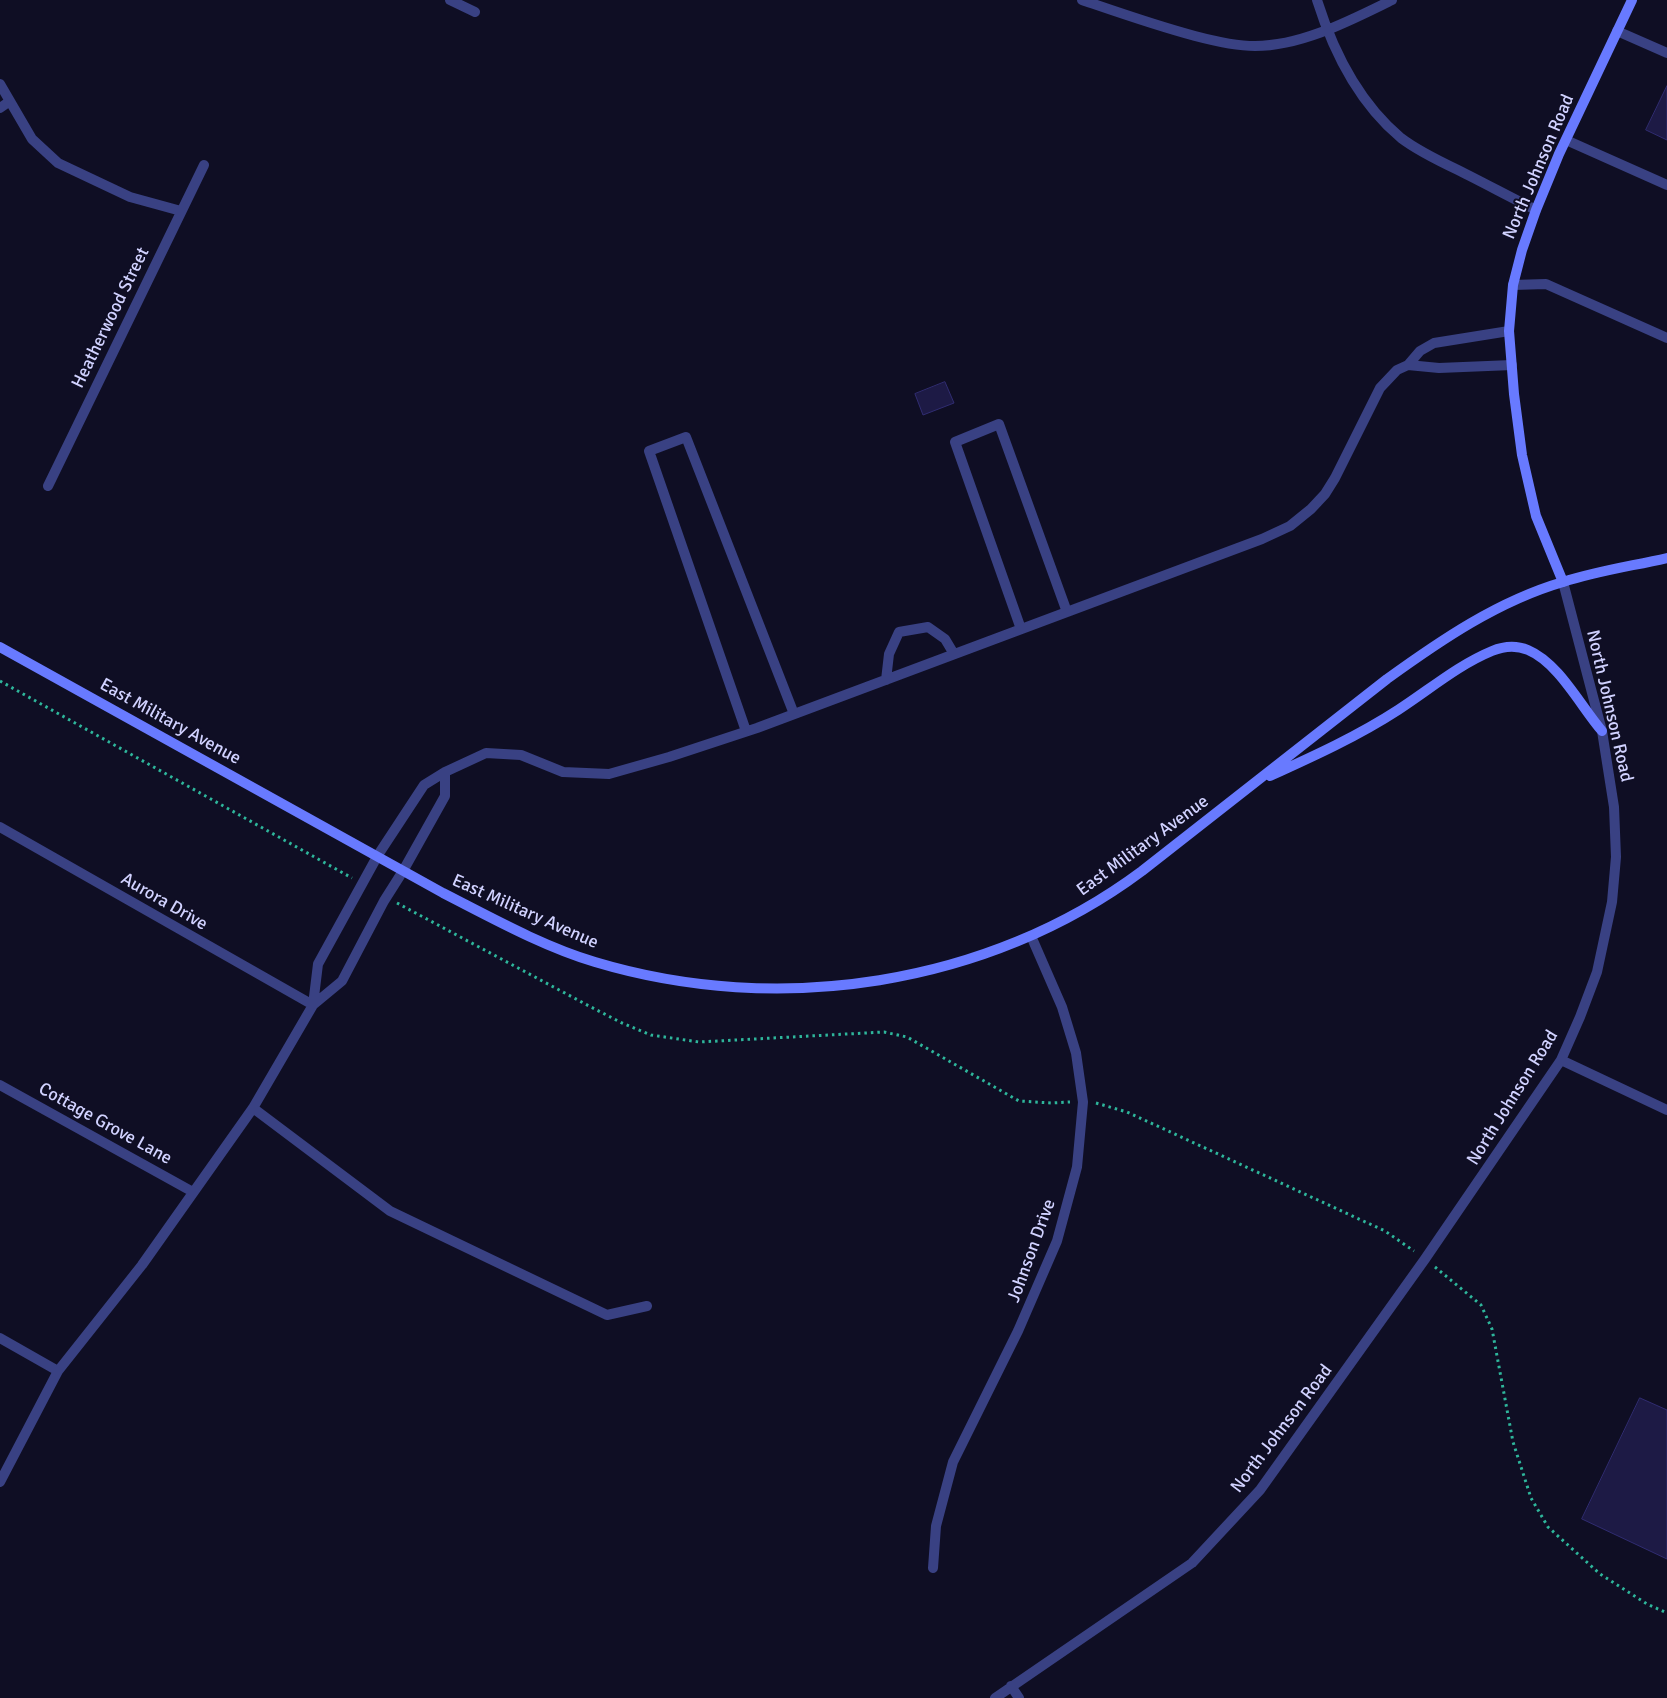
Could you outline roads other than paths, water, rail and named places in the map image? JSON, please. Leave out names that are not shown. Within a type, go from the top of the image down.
[{"type":"main road","name":"North Johnson Road","points":[[1563,582],[1536,516],[1522,455],[1509,331],[1513,285],[1522,250],[1536,210],[1566,140],[1632,0]]},
{"type":"main road","name":"East Military Avenue","points":[[0,647],[403,871],[505,925],[556,948],[594,962],[644,975],[744,988],[792,990],[841,986],[943,967],[989,953],[1074,916],[1126,883],[1428,648],[1514,600],[1563,582],[1667,558]]},
{"type":"main road","points":[[1256,783],[1330,749],[1398,710],[1477,658],[1506,646],[1530,651],[1550,666],[1602,731]]},
{"type":"street","points":[[450,0],[475,12]]},
{"type":"street","points":[[1082,0],[1167,28],[1219,42],[1255,46],[1286,42],[1326,30],[1392,0]]},
{"type":"street","points":[[1316,0],[1326,30],[1348,74],[1370,106],[1402,138],[1437,160],[1536,210]]},
{"type":"street","points":[[1617,31],[1667,53]]},
{"type":"street","points":[[0,84],[32,139],[58,163],[130,197],[182,210]]},
{"type":"street","points":[[0,108],[10,101]]},
{"type":"street","points":[[1566,140],[1667,185]]},
{"type":"street","name":"Heatherwood Street","points":[[48,486],[204,165]]},
{"type":"street","points":[[1513,285],[1546,284],[1667,338]]},
{"type":"street","points":[[313,1005],[318,964],[362,884],[424,785],[445,772],[486,753],[521,756],[563,772],[610,774],[669,757],[794,714],[1262,539],[1290,526],[1311,509],[1325,494],[1335,478],[1380,388],[1388,377],[1408,365],[1420,350],[1434,343],[1509,331]]},
{"type":"street","points":[[1408,365],[1439,368],[1512,365]]},
{"type":"street","points":[[1021,629],[955,442],[998,424],[1067,612]]},
{"type":"street","points":[[746,731],[649,451],[686,438],[794,714]]},
{"type":"street","name":"North Johnson Road","points":[[995,1698],[1192,1563],[1260,1490],[1425,1259],[1561,1060],[1597,972],[1612,902],[1616,857],[1614,806],[1602,731],[1563,582]]},
{"type":"street","points":[[886,680],[889,654],[900,632],[928,627],[945,639],[954,654]]},
{"type":"street","points":[[0,1482],[58,1371],[142,1265],[253,1108],[313,1005],[342,982],[444,796],[445,772]]},
{"type":"street","name":"Aurora Drive","points":[[0,826],[313,1005]]},
{"type":"street","name":"Johnson Drive","points":[[933,1568],[936,1526],[953,1462],[1018,1331],[1059,1234],[1077,1167],[1083,1102],[1076,1053],[1062,1007],[1030,936]]},
{"type":"street","points":[[1561,1060],[1667,1110]]},
{"type":"street","name":"Cottage Grove Lane","points":[[0,1085],[193,1192]]},
{"type":"street","points":[[253,1108],[390,1211],[607,1315],[647,1306]]},
{"type":"street","points":[[0,1338],[58,1371]]},
{"type":"street","points":[[1012,1686],[1019,1698]]}]
